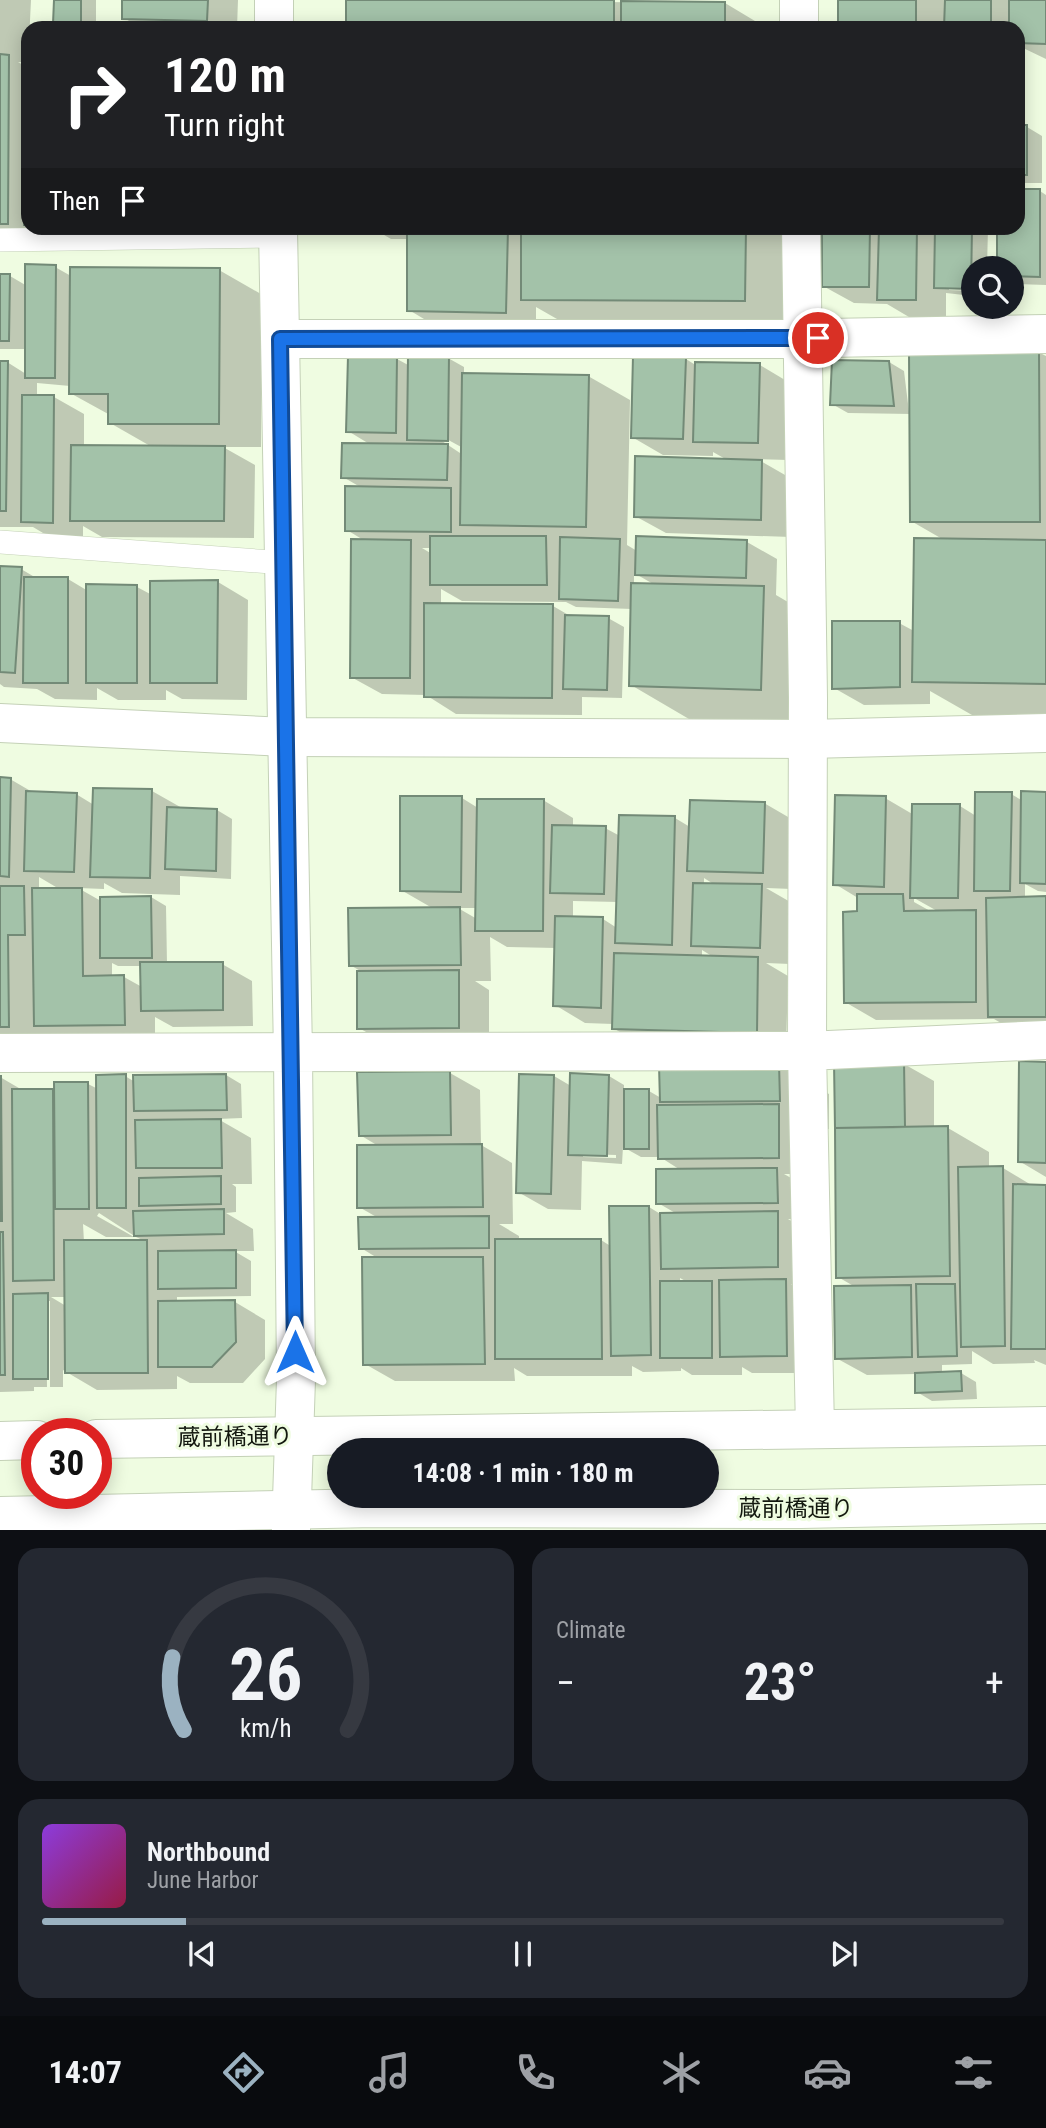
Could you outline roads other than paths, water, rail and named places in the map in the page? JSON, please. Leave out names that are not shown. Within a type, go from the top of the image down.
[{"type":"street","points":[[274,0],[274,21]]},
{"type":"street","points":[[799,0],[799,21]]},
{"type":"street","points":[[279,235],[293,1054],[296,1379],[291,1519]]},
{"type":"street","points":[[801,235],[808,739],[807,1051],[815,1429]]},
{"type":"street","points":[[280,339],[802,339],[1046,334]]},
{"type":"street","points":[[0,723],[286,737],[808,739],[1046,733]]},
{"type":"street","points":[[0,1054],[807,1051],[1046,1040]]},
{"type":"street","name":"蔵前橋通り","points":[[112,1439],[1046,1426]]},
{"type":"street","points":[[0,1441],[21,1440]]},
{"type":"street","name":"蔵前橋通り","points":[[0,1516],[801,1519],[1046,1504]]},
{"type":"lane","points":[[0,240],[174,235]]},
{"type":"lane","points":[[0,542],[285,563]]}]
